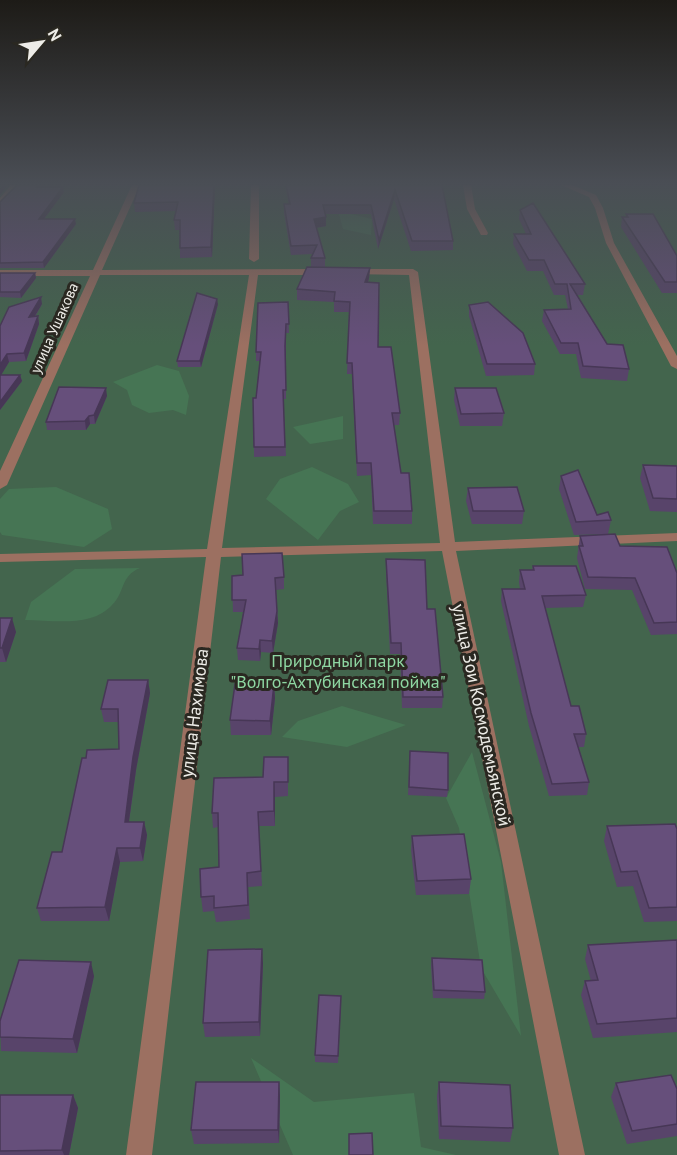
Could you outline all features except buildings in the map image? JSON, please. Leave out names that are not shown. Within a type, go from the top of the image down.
[{"type":"street","name":"улица Ушакова","points":[[0,485],[111,239]]},
{"type":"street","name":"улица Нахимова","points":[[139,1155],[214,553],[254,266],[254,239]]},
{"type":"street","points":[[609,239],[677,366]]},
{"type":"street","points":[[0,273],[254,266],[334,272]]},
{"type":"street","name":"улица Зои Космодемьянской","points":[[345,272],[413,272],[448,547],[572,1155]]},
{"type":"street","points":[[0,558],[448,547],[677,537]]},
{"type":"green space","name":"Природный парк \"Волго-Ахтубинская пойма\"","points":[[0,239],[677,239],[677,1155],[0,1155]]},
{"type":"green space","points":[[157,365],[179,371],[189,396],[186,415],[173,410],[149,413],[132,405],[127,390],[113,382]]},
{"type":"green space","points":[[343,416],[343,439],[310,444],[293,427]]},
{"type":"green space","points":[[312,467],[348,484],[359,502],[340,511],[318,540],[266,499],[280,479]]},
{"type":"green space","points":[[56,487],[108,509],[112,529],[84,547],[2,535],[0,532],[0,499],[9,489]]},
{"type":"green space","points":[[140,568],[129,575],[112,605],[93,617],[71,621],[25,620],[31,602],[75,569]]},
{"type":"green space","points":[[342,706],[406,725],[347,747],[282,737],[298,721]]},
{"type":"green space","points":[[472,752],[501,862],[521,1036],[481,968],[459,828],[446,798]]},
{"type":"green space","points":[[251,1058],[314,1102],[414,1093],[421,1147],[456,1155],[293,1155]]}]
